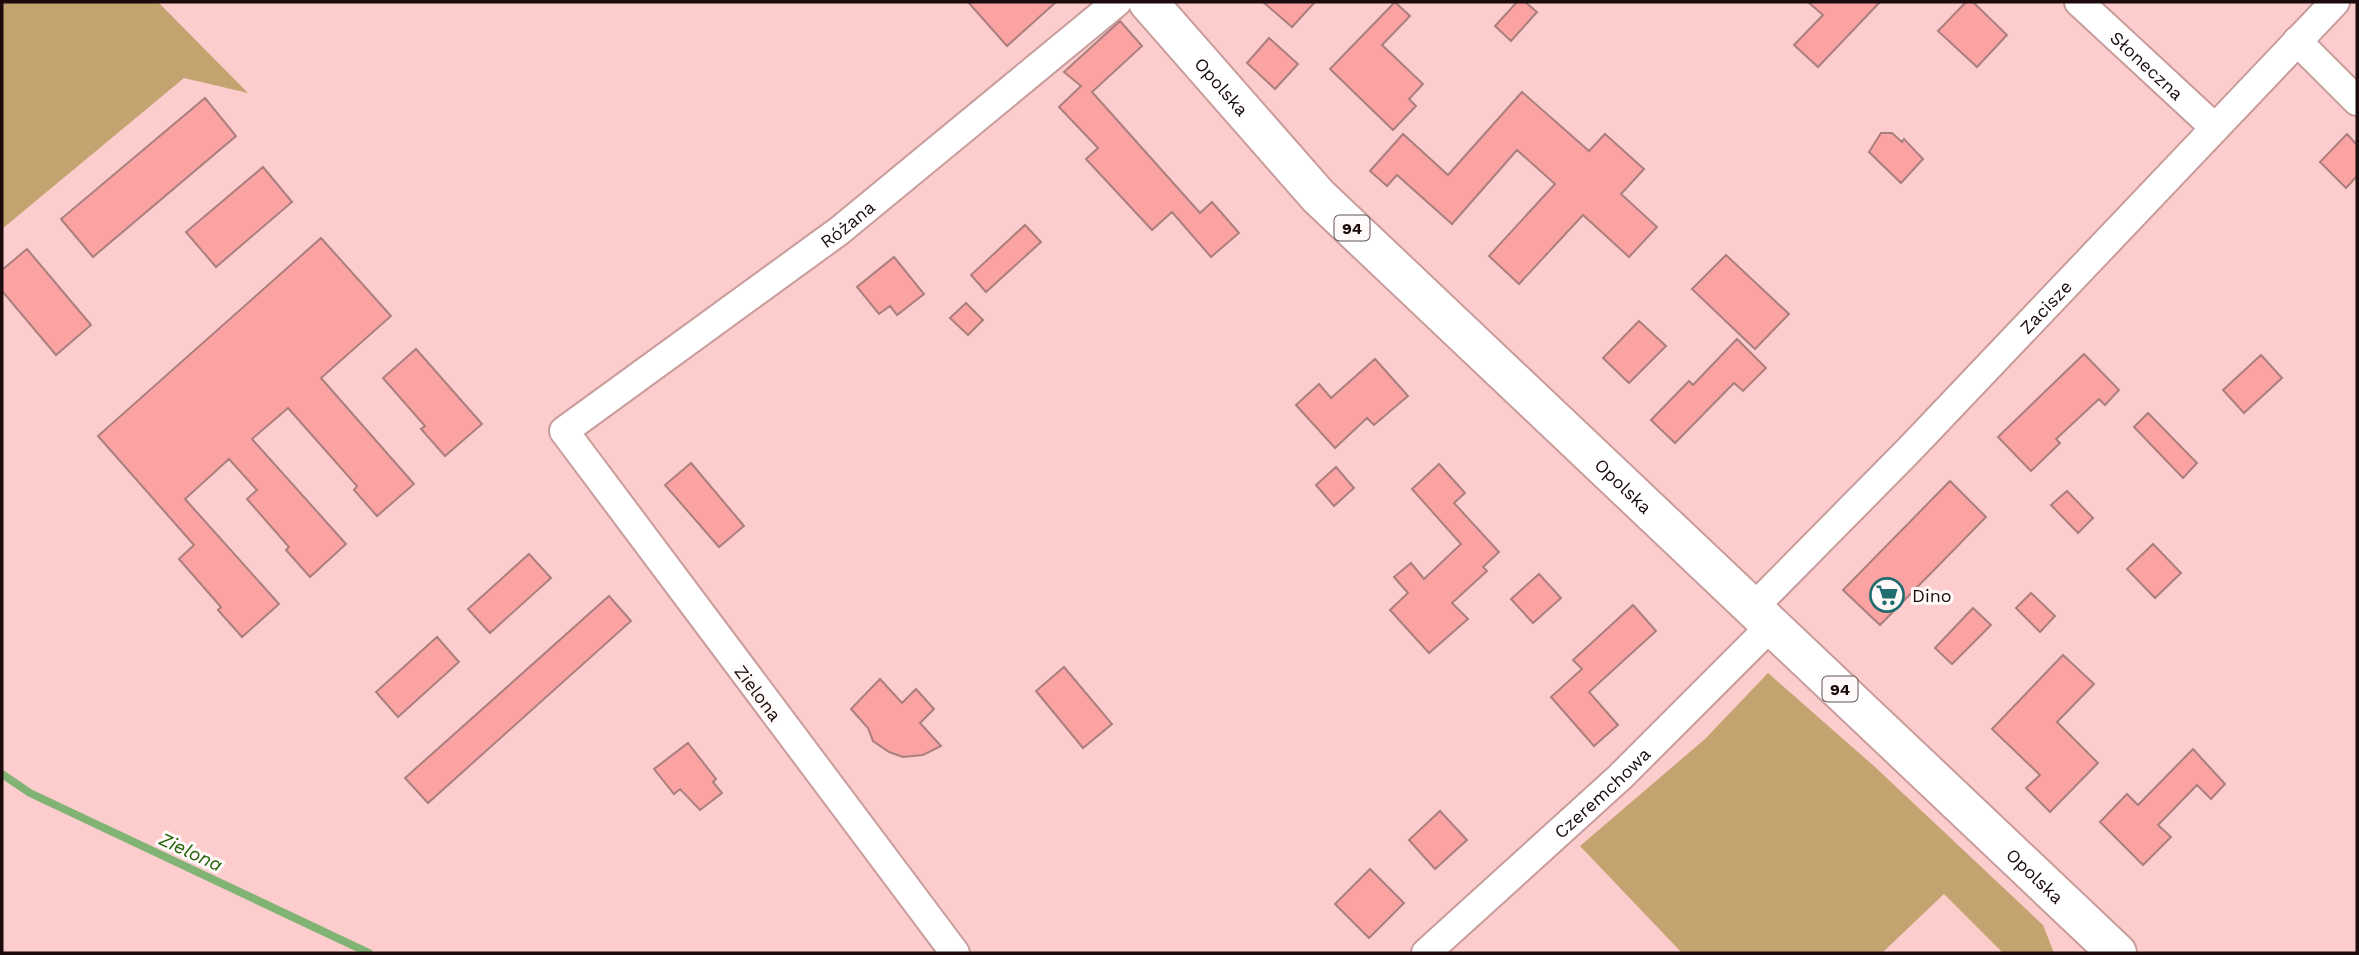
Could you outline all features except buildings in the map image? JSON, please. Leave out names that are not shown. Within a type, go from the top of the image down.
[{"type":"main road","name":"Opolska","points":[[1148,2],[1318,196],[2117,953]]},
{"type":"street","name":"Różana","points":[[564,431],[839,231],[1117,2]]},
{"type":"street","name":"Słoneczna","points":[[2079,2],[2215,128]]},
{"type":"street","name":"Zacisze","points":[[1762,617],[1909,450],[2335,2]]},
{"type":"street","points":[[2297,41],[2357,100]]},
{"type":"street","name":"Zielona","points":[[564,431],[955,953]]},
{"type":"street","name":"Czeremchowa","points":[[1426,953],[1620,777],[1762,617]]},
{"type":"shaded area","points":[[2,2],[158,2],[248,93],[184,78],[2,229]]},
{"type":"shaded area","points":[[1768,673],[1875,767],[2043,925],[2054,953],[2003,953],[1944,894],[1882,953],[1682,953],[1580,846],[1705,739]]},
{"type":"waterway","name":"Zielona","points":[[2,774],[30,793],[369,953]]},
{"type":"place","name":"Dino","points":[[1887,595]]}]
